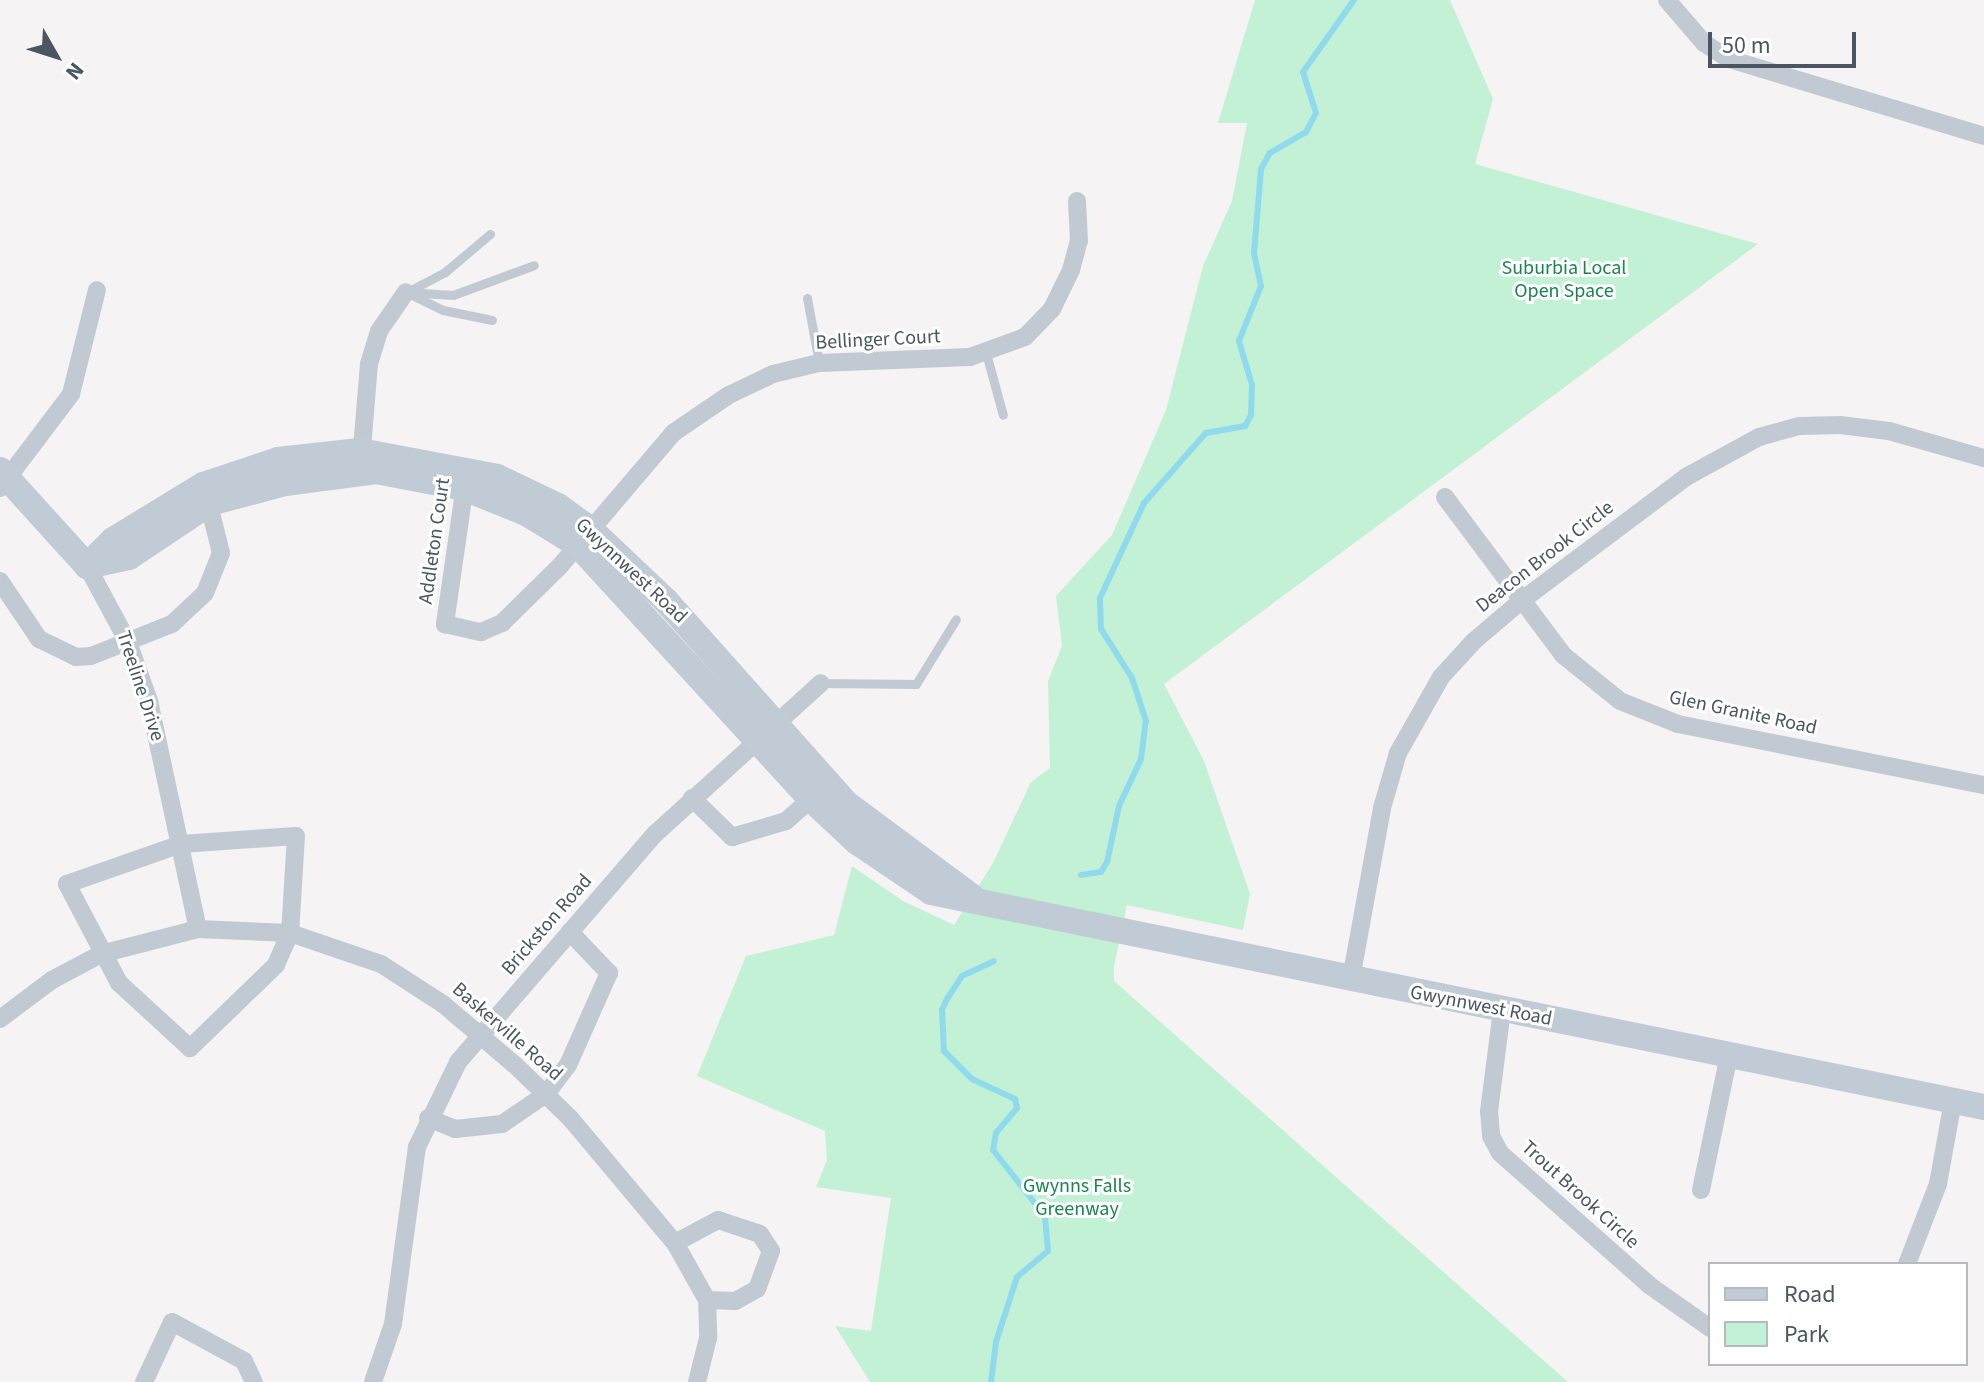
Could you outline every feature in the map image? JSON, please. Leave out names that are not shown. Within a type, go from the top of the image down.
[{"type":"street","points":[[1667,0],[1704,43],[1729,59],[1984,136]]},
{"type":"street","name":"Bellinger Court","points":[[585,537],[648,459],[700,412],[773,374],[819,363],[986,353],[1025,337],[1052,309],[1079,241],[1077,201]]},
{"type":"street","points":[[2,479],[71,394],[97,290]]},
{"type":"street","points":[[361,462],[369,364],[379,331],[406,292]]},
{"type":"street","name":"Deacon Brook Circle","points":[[1351,979],[1382,808],[1398,753],[1441,677],[1474,641],[1521,601],[1686,477],[1759,437],[1799,426],[1840,425],[1889,431],[1984,458]]},
{"type":"street","name":"Gwynnwest Road","points":[[87,566],[113,540],[278,460],[361,462],[522,487],[666,601],[767,731],[820,791],[978,902],[1984,1107]]},
{"type":"street","name":"Addleton Court","points":[[466,478],[445,624],[481,632],[492,629],[585,537]]},
{"type":"street","name":"Treeline Drive","points":[[2,479],[39,508],[87,566],[128,642],[149,701],[198,929]]},
{"type":"street","points":[[0,581],[24,622],[57,650],[91,656],[172,624],[205,593],[221,553],[207,494]]},
{"type":"street","name":"Glen Granite Road","points":[[1445,497],[1563,655],[1591,680],[1648,715],[1984,785]]},
{"type":"street","name":"Brickston Road","points":[[373,1382],[388,1345],[410,1181],[428,1118],[480,1033],[692,798],[821,683]]},
{"type":"street","points":[[692,798],[732,837],[786,821],[820,791]]},
{"type":"street","points":[[296,836],[290,933],[264,982],[190,1048],[134,1000],[101,954],[67,884],[181,844],[296,836]]},
{"type":"street","name":"Baskerville Road","points":[[0,1019],[52,980],[101,954],[198,929],[290,933],[381,964],[480,1033],[546,1094],[675,1243],[707,1300]]},
{"type":"street","points":[[428,1118],[455,1129],[488,1128],[520,1117],[546,1094],[568,1065],[609,973],[570,932]]},
{"type":"street","name":"Trout Brook Circle","points":[[1502,1010],[1489,1111],[1491,1136],[1500,1153],[1649,1285],[1708,1327]]},
{"type":"street","points":[[1701,1190],[1729,1055]]},
{"type":"street","points":[[1908,1262],[1938,1184],[1953,1101]]},
{"type":"street","points":[[675,1243],[718,1220],[760,1234],[771,1251],[757,1289],[735,1301],[707,1300],[706,1379]]},
{"type":"street","points":[[144,1382],[172,1322],[244,1361],[254,1382]]},
{"type":"lane","points":[[406,292],[445,272],[490,234]]},
{"type":"lane","points":[[406,292],[453,295],[534,265]]},
{"type":"lane","points":[[406,292],[443,310],[492,320]]},
{"type":"lane","points":[[807,298],[819,363]]},
{"type":"lane","points":[[986,353],[1003,415]]},
{"type":"lane","points":[[821,683],[916,684],[956,619]]},
{"type":"green space","name":"Gwynns Falls Greenway","points":[[1255,0],[1450,0],[1493,99],[1475,164],[1758,244],[1164,684],[1204,761],[1250,894],[1243,930],[1127,905],[1114,966],[1114,981],[1568,1382],[870,1382],[835,1326],[871,1331],[891,1198],[816,1187],[827,1160],[825,1131],[697,1076],[746,956],[834,935],[852,866],[903,901],[954,925],[993,863],[1031,782],[1050,768],[1048,681],[1062,646],[1056,596],[1112,535],[1166,410],[1203,266],[1232,201],[1247,123],[1218,123]]},
{"type":"waterway","points":[[1081,875],[1101,872],[1107,862],[1119,806],[1141,759],[1146,721],[1132,678],[1101,629],[1100,598],[1144,503],[1206,433],[1245,426],[1251,415],[1252,385],[1239,341],[1261,286],[1254,253],[1261,169],[1270,153],[1306,132],[1316,113],[1303,72],[1354,0]]},
{"type":"waterway","points":[[991,1382],[996,1342],[1017,1277],[1048,1251],[1045,1216],[993,1150],[996,1133],[1017,1108],[1015,1099],[972,1079],[944,1051],[942,1010],[947,999],[962,976],[994,961]]},
{"type":"park label","name":"Suburbia Local Open Space","points":[[1564,280]]}]
